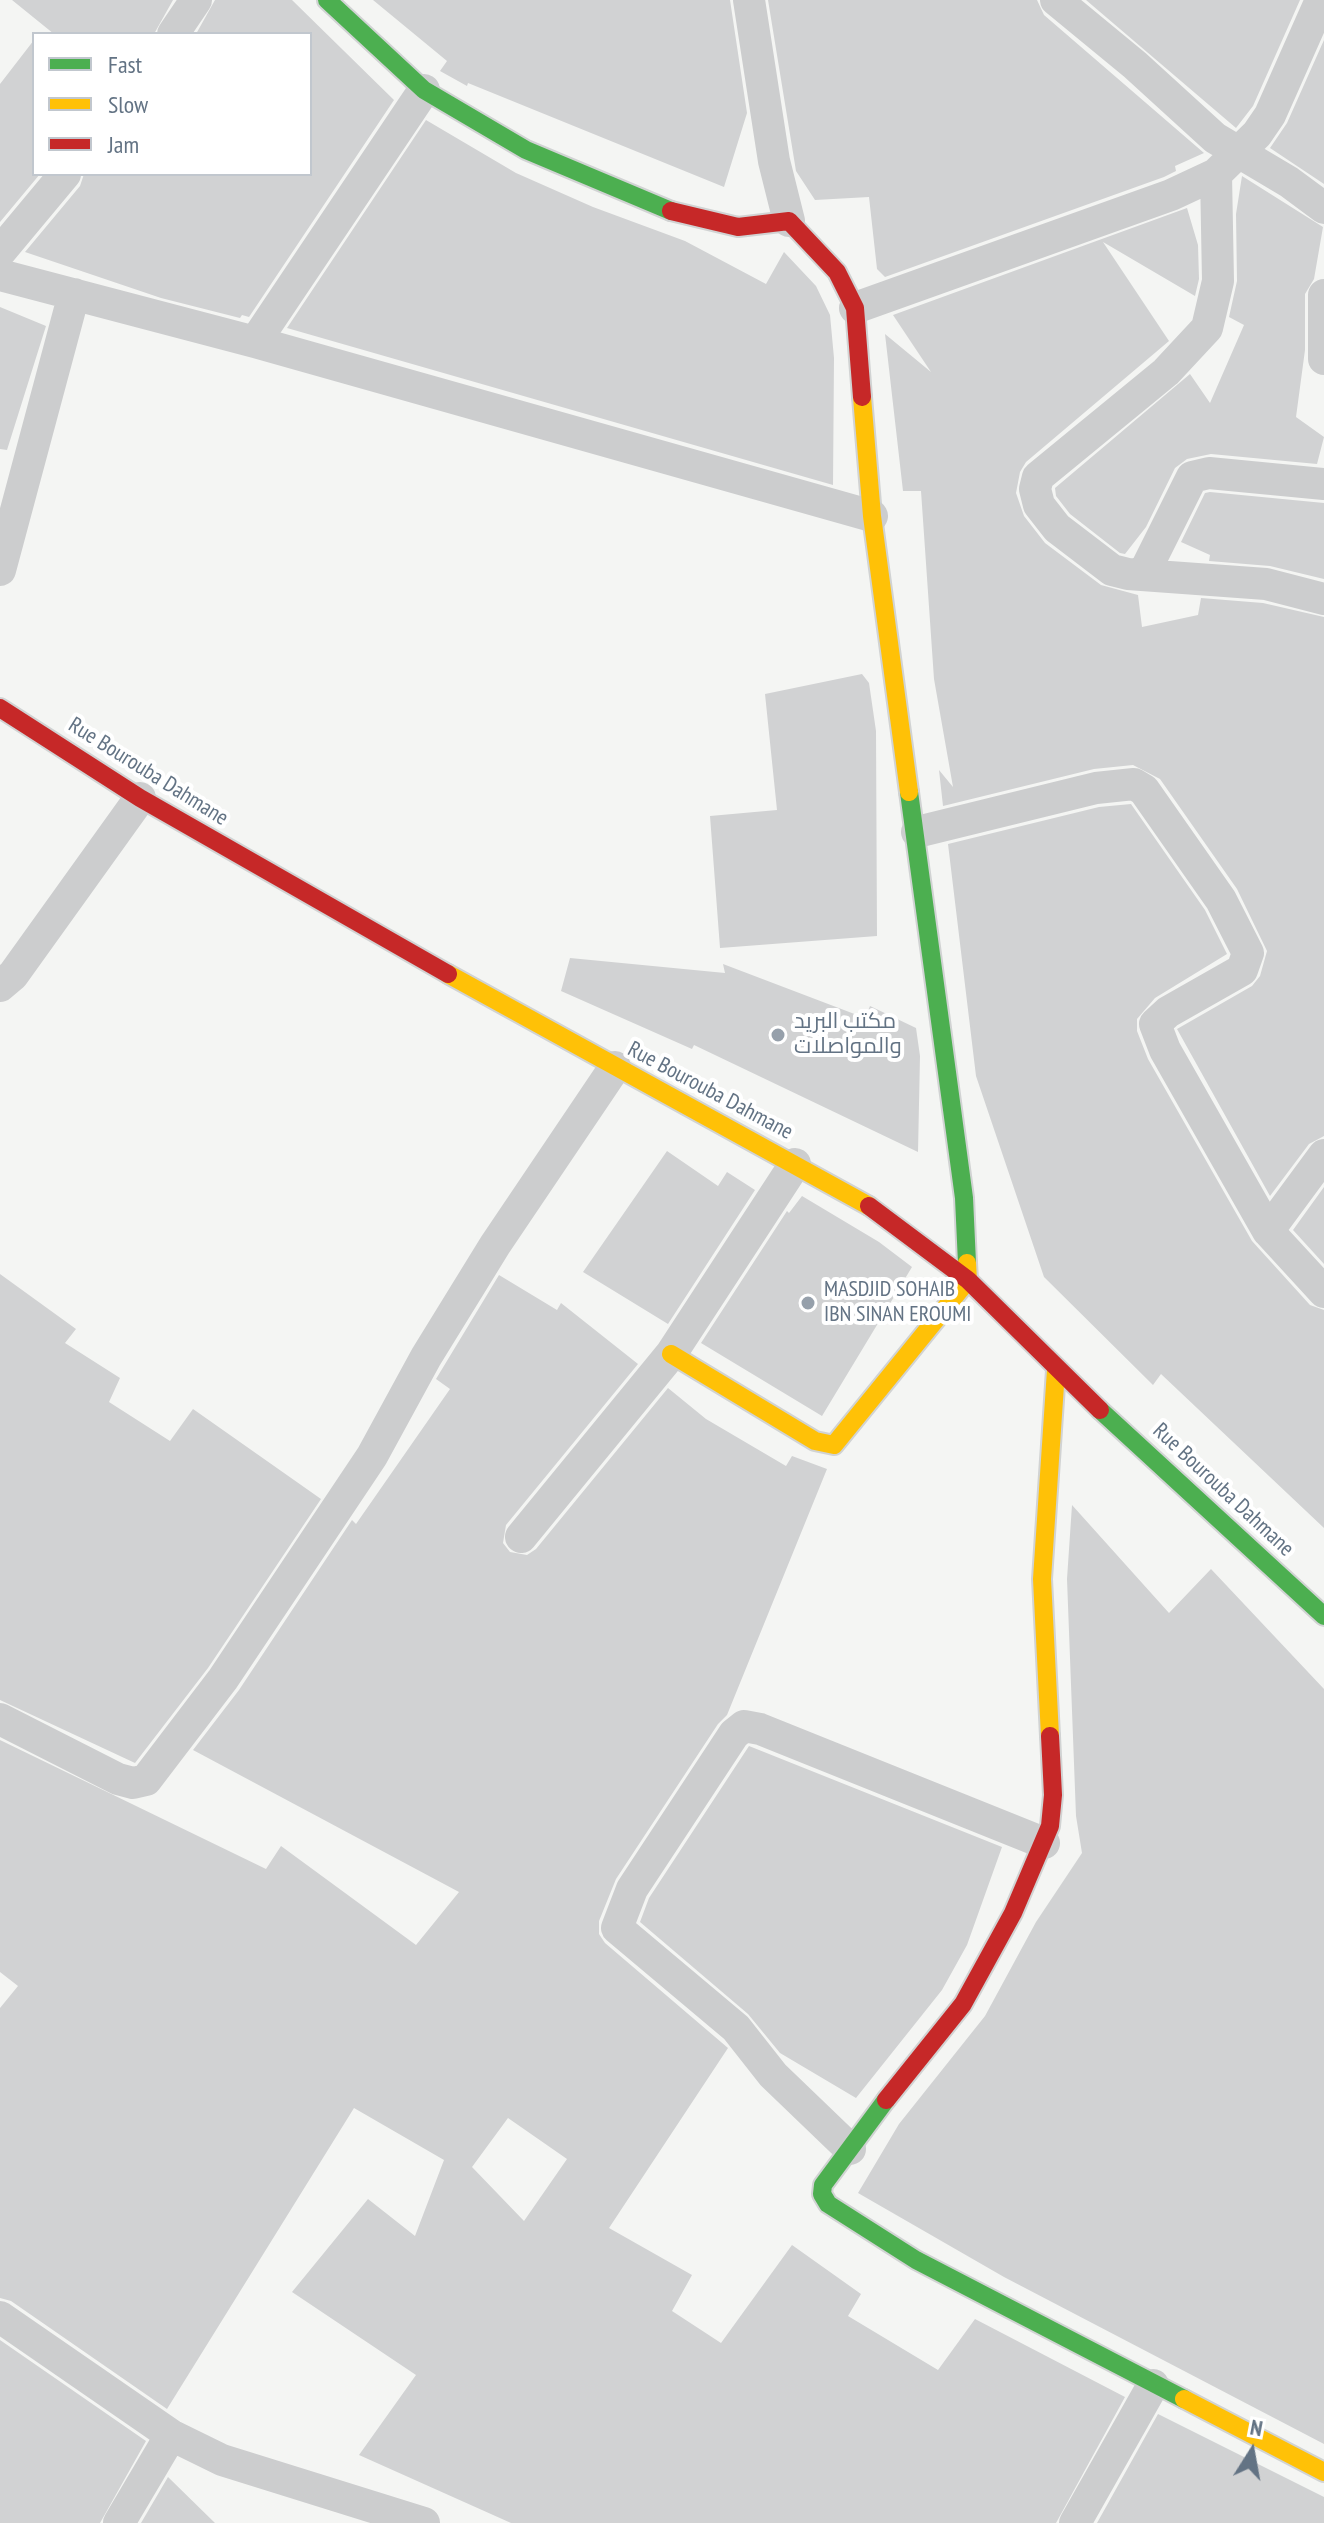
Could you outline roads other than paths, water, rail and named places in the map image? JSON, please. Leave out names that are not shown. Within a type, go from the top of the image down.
[{"type":"street","points":[[174,32],[196,0]]},
{"type":"street","points":[[327,0],[424,90],[526,150],[682,215],[738,227],[789,221]]},
{"type":"street","points":[[671,1354],[815,1441],[834,1445],[968,1280],[964,1198],[872,516],[855,308],[837,272],[789,221],[774,161],[749,0]]},
{"type":"street","points":[[1056,0],[1226,164],[1289,182],[1324,208]]},
{"type":"street","points":[[855,308],[1171,195],[1226,164],[1270,115],[1321,0]]},
{"type":"street","points":[[255,342],[424,90]]},
{"type":"street","points":[[1226,164],[1218,281],[1207,328],[1166,372],[1038,477],[1035,489],[1039,505],[1057,528],[1100,562],[1128,574],[1266,584],[1324,599]]},
{"type":"street","points":[[0,252],[63,176]]},
{"type":"street","points":[[0,275],[255,342],[872,516]]},
{"type":"street","points":[[0,570],[74,294]]},
{"type":"street","points":[[1324,295],[1324,359]]},
{"type":"street","points":[[1144,573],[1192,477],[1209,473],[1324,484]]},
{"type":"street","name":"Rue Bourouba Dahmane","points":[[0,708],[140,798],[893,1221],[968,1280],[1056,1370],[1324,1616]]},
{"type":"street","points":[[917,832],[1096,788],[1134,784],[1144,790],[1221,900],[1248,953],[1242,970],[1168,1012],[1155,1024],[1165,1050],[1268,1231],[1324,1292]]},
{"type":"street","points":[[0,986],[13,975],[140,798]]},
{"type":"street","points":[[0,1719],[118,1779],[133,1783],[146,1780],[223,1679],[363,1469],[426,1357],[495,1245],[615,1067]]},
{"type":"street","points":[[1268,1231],[1324,1155]]},
{"type":"street","points":[[521,1537],[671,1354],[795,1164]]},
{"type":"street","points":[[1056,1370],[1042,1579],[1053,1795],[1044,1843],[1013,1913],[963,2004],[912,2065],[823,2185],[822,2194],[828,2204],[916,2260],[1324,2472]]},
{"type":"street","points":[[850,2149],[773,2075],[736,2028],[617,1928],[617,1919],[632,1889],[734,1734],[744,1726],[760,1729],[1044,1843]]},
{"type":"street","points":[[0,2317],[171,2435],[222,2460],[424,2523]]},
{"type":"street","points":[[1075,2523],[1153,2385]]},
{"type":"street","points":[[119,2523],[171,2435]]},
{"type":"place","name":"مكتب البريد والمواصلات","points":[[778,1035]]},
{"type":"place","name":"MASDJID SOHAIB IBN SINAN EROUMI","points":[[808,1303]]}]
